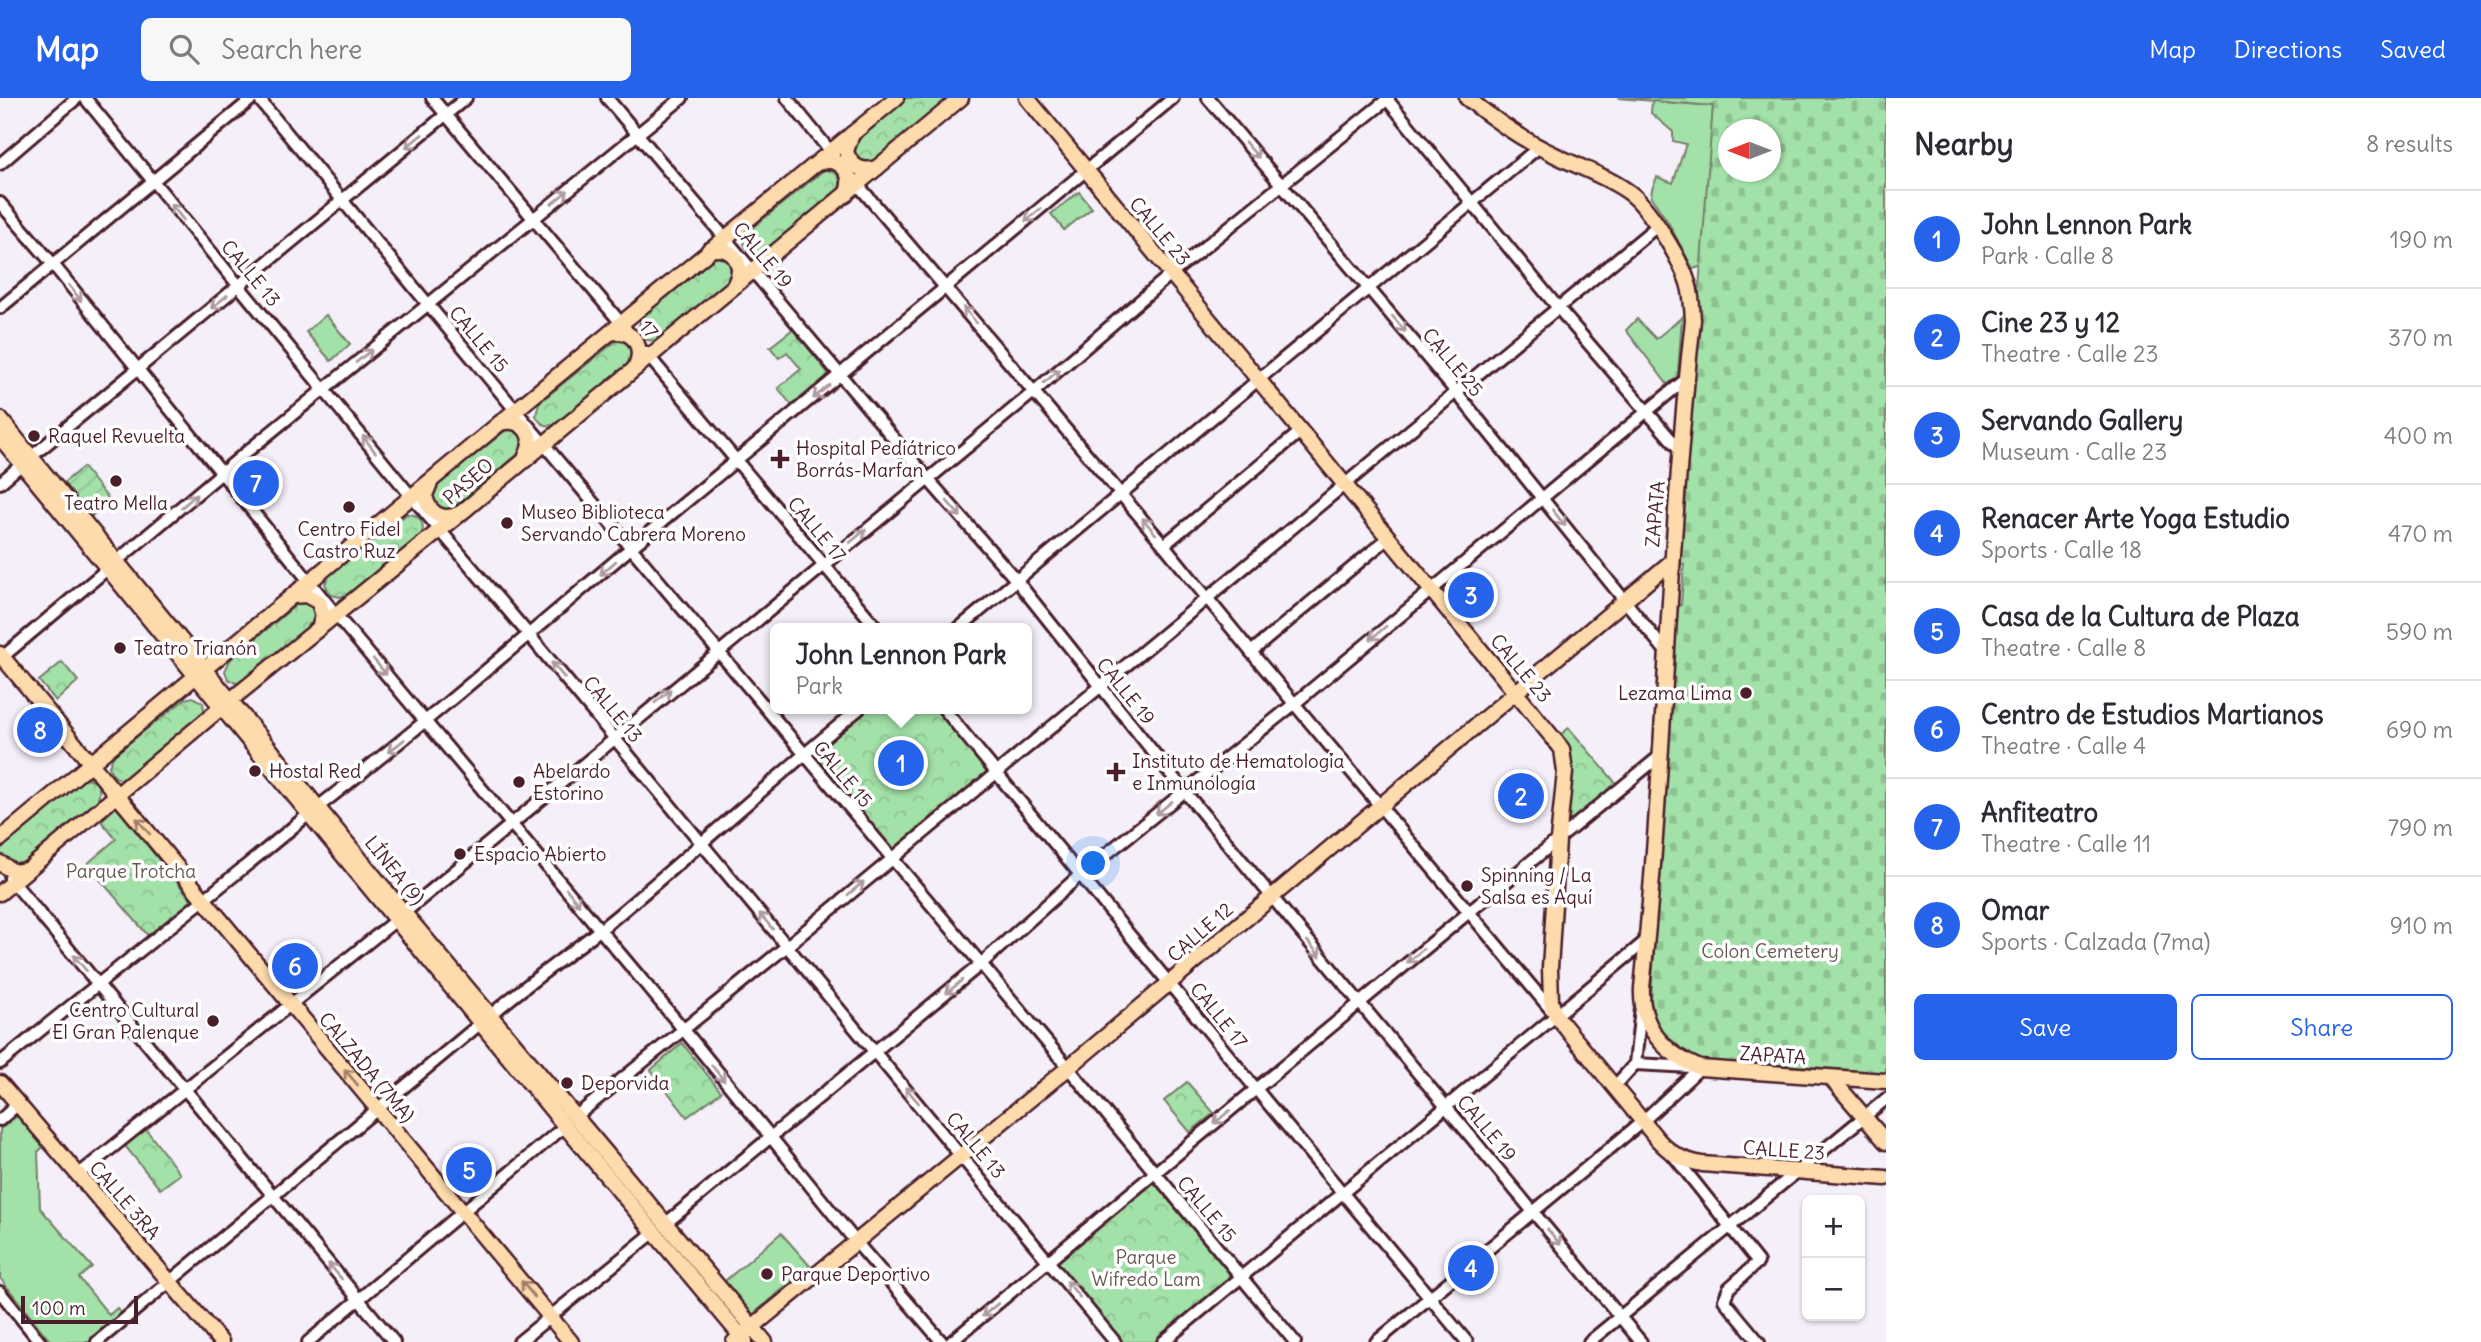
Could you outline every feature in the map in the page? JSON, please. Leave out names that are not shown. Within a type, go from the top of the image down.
[{"type":"main road","name":"PASEO","points":[[0,839],[896,98]]},
{"type":"main road","name":"PASEO","points":[[0,892],[960,98]]},
{"type":"main road","name":"CALLE 23","points":[[1027,98],[1562,749],[1565,772],[1550,968],[1551,1002],[1556,1016]]},
{"type":"main road","name":"ZAPATA","points":[[1467,98],[1539,147],[1621,187],[1637,198],[1657,226],[1685,275],[1690,291],[1693,320],[1671,562],[1642,998],[1649,1024],[1662,1044],[1686,1063],[1700,1068],[1886,1081]]},
{"type":"main road","points":[[853,133],[846,151],[851,163],[868,171],[881,166]]},
{"type":"main road","points":[[818,163],[832,161],[845,168],[850,181],[846,195]]},
{"type":"main road","points":[[738,227],[734,240],[739,253],[751,261],[765,260]]},
{"type":"main road","points":[[709,250],[723,249],[739,262],[740,270],[735,284]]},
{"type":"main road","points":[[610,333],[624,332],[636,340],[640,353],[635,368]]},
{"type":"main road","points":[[530,400],[526,413],[530,428],[549,439]]},
{"type":"main road","name":"LÍNEA (9)","points":[[0,419],[26,460],[659,1229],[743,1337],[765,1342]]},
{"type":"main road","points":[[500,423],[514,422],[527,430],[531,443],[526,456]]},
{"type":"main road","name":"LÍNEA (9)","points":[[0,437],[26,460]]},
{"type":"main road","points":[[430,482],[425,495],[431,511],[448,518],[461,513]]},
{"type":"main road","points":[[398,509],[412,506],[426,515],[430,533],[422,544]]},
{"type":"main road","name":"CALLE 12","points":[[743,1337],[1671,562]]},
{"type":"main road","points":[[323,570],[319,584],[323,598],[335,606],[349,604]]},
{"type":"main road","points":[[1650,581],[1670,581]]},
{"type":"main road","points":[[292,596],[306,595],[319,603],[323,616],[318,629]]},
{"type":"main road","name":"CALZADA (7MA)","points":[[1,657],[571,1342]]},
{"type":"main road","points":[[79,773],[93,771],[104,780],[109,793],[103,806]]},
{"type":"main road","points":[[0,865],[13,872],[27,870]]},
{"type":"main road","points":[[0,865],[4,880],[0,892]]},
{"type":"main road","points":[[1556,1016],[1673,1156]]},
{"type":"main road","points":[[1831,1077],[1886,1142]]},
{"type":"main road","name":"CALLE 3RA","points":[[0,1083],[221,1342]]},
{"type":"main road","name":"CALLE 23","points":[[1673,1156],[1702,1164],[1886,1178]]},
{"type":"street","points":[[0,164],[77,98]]},
{"type":"street","name":"CALLE 13","points":[[85,98],[426,515],[614,737],[1115,1342]]},
{"type":"street","points":[[0,308],[256,98]]},
{"type":"street","name":"CALLE 15","points":[[256,98],[530,428]]},
{"type":"street","points":[[432,98],[622,324]]},
{"type":"street","points":[[0,482],[466,98]]},
{"type":"street","name":"CALLE 19","points":[[607,98],[1017,581],[1271,897],[1642,1342]]},
{"type":"street","points":[[1,657],[324,388],[682,98]]},
{"type":"street","points":[[787,98],[1556,1016]]},
{"type":"street","points":[[0,1063],[427,722],[631,548],[1173,98]]},
{"type":"street","name":"CALLE 25","points":[[1208,98],[1457,393],[1667,653]]},
{"type":"street","points":[[78,1175],[513,824],[1171,274],[1387,99],[1559,309],[1680,450]]},
{"type":"street","points":[[965,623],[1539,147]]},
{"type":"street","points":[[0,203],[52,263],[220,474],[684,1030],[856,1242],[942,1342]]},
{"type":"street","points":[[308,1342],[570,1122],[787,946],[1657,226]]},
{"type":"street","name":"17","points":[[622,324],[649,357]]},
{"type":"street","name":"CALLE 17","points":[[649,357],[873,623]]},
{"type":"street","points":[[519,1342],[876,1052],[981,964],[1080,875],[1294,704],[1686,379]]},
{"type":"street","points":[[1164,545],[1300,432]]},
{"type":"street","name":"CALLE 15","points":[[549,439],[631,548],[1068,1068],[1294,1342]]},
{"type":"street","points":[[1251,652],[1387,539]]},
{"type":"street","points":[[97,1342],[486,1019],[600,930],[853,714]]},
{"type":"street","name":"CALLE 17","points":[[948,714],[1467,1342]]},
{"type":"street","points":[[951,1342],[1660,756]]},
{"type":"street","points":[[0,865],[394,1342]]},
{"type":"street","points":[[1163,1342],[1647,940]]},
{"type":"street","points":[[1615,1086],[1635,1064],[1642,998]]},
{"type":"street","points":[[1662,1044],[1673,1065],[1677,1081],[1673,1093]]},
{"type":"street","points":[[1635,1064],[1700,1068]]},
{"type":"street","points":[[1376,1342],[1643,1121],[1700,1068]]},
{"type":"street","points":[[1589,1342],[1886,1098]]},
{"type":"street","points":[[0,1120],[18,1105]]},
{"type":"street","points":[[1673,1156],[1758,1262],[1729,1288],[1724,1300],[1759,1342]]},
{"type":"street","points":[[0,1292],[40,1342]]},
{"type":"green space","points":[[906,98],[949,98],[871,163],[858,164],[851,145],[853,142]]},
{"type":"green space","name":"Colon Cemetery","points":[[1618,98],[1886,98],[1886,1076],[1703,1062],[1674,1047],[1657,1023],[1651,1000],[1676,605],[1681,605],[1684,564],[1678,563],[1713,106]]},
{"type":"green space","points":[[1652,101],[1713,106],[1703,266],[1693,269],[1651,197],[1657,177],[1673,183],[1686,144],[1673,141],[1673,132],[1651,113]]},
{"type":"green space","points":[[824,170],[833,172],[840,180],[837,192],[765,253],[758,255],[749,252],[744,243],[747,232]]},
{"type":"green space","points":[[1079,192],[1092,208],[1064,230],[1051,214]]},
{"type":"green space","points":[[722,256],[732,263],[731,279],[658,339],[649,340],[641,336],[638,330],[641,318],[714,258]]},
{"type":"green space","points":[[326,315],[350,344],[331,361],[306,332]]},
{"type":"green space","points":[[1682,317],[1677,378],[1668,385],[1626,330],[1637,319],[1656,339]]},
{"type":"green space","points":[[793,329],[831,377],[793,407],[778,388],[801,369],[787,352],[779,358],[770,347]]},
{"type":"green space","points":[[616,341],[625,343],[630,348],[629,364],[557,424],[550,426],[541,423],[536,415],[539,403]]},
{"type":"green space","points":[[510,427],[522,430],[523,450],[451,510],[447,512],[434,508],[431,492],[433,489]]},
{"type":"green space","points":[[83,467],[110,501],[88,519],[61,485]]},
{"type":"green space","points":[[407,514],[416,516],[421,521],[423,528],[420,537],[348,594],[340,597],[331,595],[325,584],[330,573]]},
{"type":"green space","points":[[305,601],[316,606],[317,622],[240,685],[228,679],[225,671],[230,660],[297,604]]},
{"type":"green space","points":[[62,662],[78,681],[56,701],[39,681]]},
{"type":"green space","points":[[193,697],[203,703],[205,716],[128,779],[113,775],[109,766],[114,755],[185,699]]},
{"type":"green space","points":[[858,714],[942,714],[987,767],[986,779],[899,849],[890,847],[815,760],[816,748]]},
{"type":"green space","points":[[1569,728],[1620,788],[1558,840],[1563,794],[1555,739]]},
{"type":"green space","points":[[83,778],[88,778],[98,785],[97,801],[21,865],[17,867],[1,860],[0,851],[3,844]]},
{"type":"green space","name":"Parque Trotcha","points":[[116,807],[195,904],[151,939],[87,864],[116,839],[101,821]]},
{"type":"green space","points":[[682,1043],[721,1092],[687,1117],[651,1070]]},
{"type":"green space","points":[[1187,1082],[1214,1113],[1190,1132],[1164,1101]]},
{"type":"green space","points":[[20,1117],[46,1144],[38,1152],[40,1208],[92,1267],[79,1278],[109,1315],[117,1308],[122,1315],[90,1342],[51,1342],[0,1278],[0,1129]]},
{"type":"green space","points":[[142,1124],[180,1174],[160,1189],[121,1141]]},
{"type":"green space","name":"Parque Wifredo Lam","points":[[1156,1181],[1229,1269],[1228,1283],[1157,1342],[1121,1342],[1059,1264],[1060,1256],[1148,1182]]},
{"type":"green space","name":"Parque Deportivo","points":[[781,1233],[810,1266],[752,1315],[725,1281]]},
{"type":"place","name":"Raquel Revuelta","points":[[34,436]]},
{"type":"place","name":"Hospital Pediátrico Borrás-Marfan","points":[[780,459]]},
{"type":"place","name":"Teatro Mella","points":[[116,481]]},
{"type":"place","name":"Anfiteatro","points":[[256,483]]},
{"type":"place","name":"Centro Fidel Castro Ruz","points":[[349,507]]},
{"type":"place","name":"Museo Biblioteca Servando Cabrera Moreno","points":[[507,523]]},
{"type":"place","name":"Servando Gallery","points":[[1471,595]]},
{"type":"place","name":"Teatro Trianón","points":[[120,648]]},
{"type":"place","name":"Lezama Lima","points":[[1746,693]]},
{"type":"place","name":"Omar","points":[[40,730]]},
{"type":"place","name":"John Lennon Park","points":[[901,763]]},
{"type":"place","name":"Hostal Red","points":[[255,771]]},
{"type":"place","name":"Instituto de Hematología e Inmunología","points":[[1116,772]]},
{"type":"place","name":"Abelardo Estorino","points":[[519,782]]},
{"type":"place","name":"Cine 23 y 12","points":[[1521,796]]},
{"type":"place","name":"Espacio Abierto","points":[[460,854]]},
{"type":"place","name":"Spinning / La Salsa es Aquí","points":[[1467,886]]},
{"type":"place","name":"Centro de Estudios Martianos","points":[[295,966]]},
{"type":"place","name":"Centro Cultural El Gran Palenque","points":[[213,1021]]},
{"type":"place","name":"Deporvida","points":[[567,1083]]},
{"type":"place","name":"Casa de la Cultura de Plaza","points":[[469,1170]]},
{"type":"place","name":"Renacer Arte Yoga Estudio","points":[[1471,1268]]},
{"type":"place","name":"Parque Deportivo","points":[[767,1274]]}]
